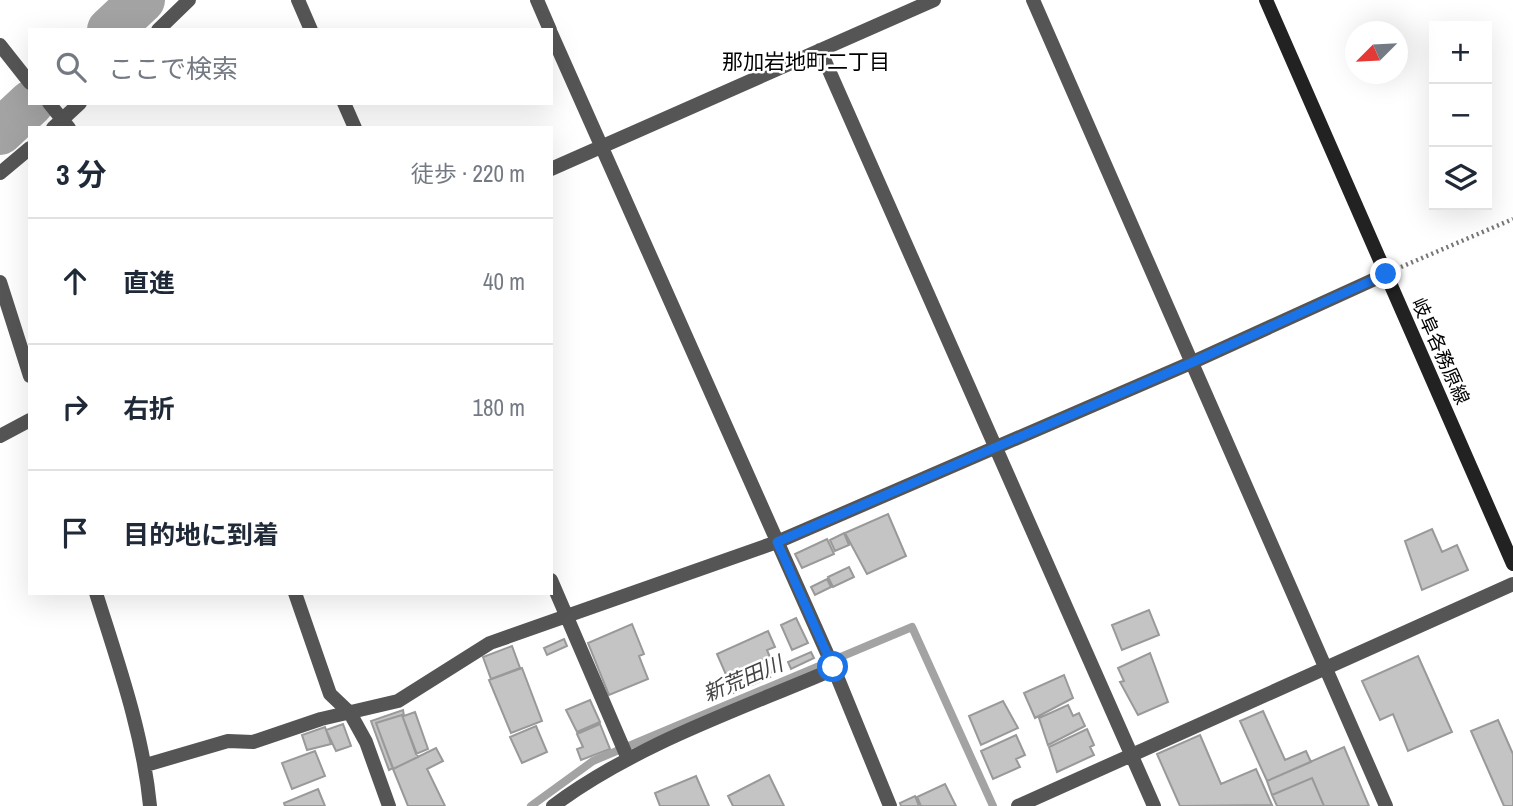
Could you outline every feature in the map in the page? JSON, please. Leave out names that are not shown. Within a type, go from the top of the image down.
[{"type":"main road","name":"岐阜各務原線","points":[[1266,0],[1513,564]]},
{"type":"street","points":[[160,28],[189,0]]},
{"type":"street","points":[[298,0],[310,28]]},
{"type":"street","points":[[537,0],[550,28]]},
{"type":"street","points":[[553,168],[934,0]]},
{"type":"street","points":[[1033,0],[1386,806]]},
{"type":"street","points":[[553,36],[824,646],[890,806]]},
{"type":"street","points":[[0,45],[27,81]]},
{"type":"street","points":[[820,50],[1154,806]]},
{"type":"street","points":[[57,117],[77,105]]},
{"type":"street","points":[[345,105],[354,126]]},
{"type":"street","points":[[0,173],[28,150]]},
{"type":"street","points":[[146,765],[228,741],[253,742],[321,719],[398,701],[490,643],[777,542],[1193,362],[1386,274]]},
{"type":"street","points":[[0,282],[28,370]]},
{"type":"street","points":[[0,436],[28,421]]},
{"type":"street","points":[[553,584],[627,758]]},
{"type":"street","points":[[1017,806],[1513,584]]},
{"type":"street","points":[[97,595],[146,765],[150,806]]},
{"type":"street","points":[[296,595],[330,694],[350,713],[366,741],[389,806]]},
{"type":"street","points":[[553,806],[586,781],[627,758],[833,668]]},
{"type":"path","points":[[1386,274],[1513,219]]},
{"type":"building","points":[[888,514],[906,556],[867,574],[845,533]]},
{"type":"building","points":[[1432,529],[1442,552],[1457,545],[1468,570],[1422,590],[1405,541]]},
{"type":"building","points":[[844,533],[849,545],[835,551],[830,540]]},
{"type":"building","points":[[827,539],[834,554],[802,568],[795,554]]},
{"type":"building","points":[[849,567],[854,577],[833,587],[828,577]]},
{"type":"building","points":[[827,579],[831,587],[815,595],[811,587]]},
{"type":"building","points":[[1149,610],[1159,635],[1122,650],[1112,625]]},
{"type":"building","points":[[796,618],[808,643],[792,650],[781,625]]},
{"type":"building","points":[[632,624],[644,654],[639,656],[648,679],[609,695],[588,643]]},
{"type":"building","points":[[768,631],[775,647],[767,650],[772,662],[769,664],[772,672],[768,674],[770,677],[734,693],[717,654]]},
{"type":"building","points":[[564,639],[567,646],[547,655],[544,648]]},
{"type":"building","points":[[512,646],[520,668],[491,679],[483,657]]},
{"type":"building","points":[[811,652],[814,658],[791,669],[788,662]]},
{"type":"building","points":[[1150,653],[1168,702],[1138,715],[1120,682],[1124,681],[1118,668]]},
{"type":"building","points":[[1418,656],[1452,732],[1408,751],[1393,714],[1380,720],[1362,681]]},
{"type":"building","points":[[522,668],[542,721],[511,733],[489,680]]},
{"type":"building","points":[[1064,675],[1073,698],[1035,718],[1024,693]]},
{"type":"building","points":[[590,700],[600,722],[577,732],[566,710]]},
{"type":"building","points":[[1003,701],[1018,728],[981,745],[969,716]]},
{"type":"building","points":[[1068,705],[1073,716],[1079,713],[1085,726],[1048,745],[1039,718]]},
{"type":"building","points":[[403,710],[404,716],[415,712],[428,749],[416,754],[402,715],[376,723],[393,768],[389,770],[371,721]]},
{"type":"building","points":[[1263,711],[1285,760],[1306,751],[1311,762],[1267,781],[1240,721]]},
{"type":"building","points":[[402,715],[418,757],[393,769],[376,723]]},
{"type":"building","points":[[1498,720],[1513,754],[1513,806],[1504,806],[1471,731]]},
{"type":"building","points":[[343,724],[351,746],[336,751],[326,730]]},
{"type":"building","points":[[600,724],[610,749],[581,760],[577,749],[583,747],[577,734]]},
{"type":"building","points":[[536,726],[547,752],[522,763],[510,737]]},
{"type":"building","points":[[325,727],[331,744],[307,750],[302,735]]},
{"type":"building","points":[[1087,729],[1094,745],[1090,747],[1094,755],[1057,772],[1049,747]]},
{"type":"building","points":[[1016,735],[1025,755],[1016,759],[1020,767],[993,779],[981,751]]},
{"type":"building","points":[[1200,735],[1221,784],[1256,769],[1272,805],[1180,806],[1157,754]]},
{"type":"building","points":[[1344,747],[1369,806],[1324,806],[1312,778],[1272,795],[1267,781]]},
{"type":"building","points":[[436,748],[443,761],[427,769],[445,806],[408,806],[393,769]]},
{"type":"building","points":[[315,751],[325,776],[292,789],[282,763]]},
{"type":"building","points":[[769,775],[784,806],[733,806],[728,796]]},
{"type":"building","points":[[696,776],[709,806],[660,806],[655,793]]},
{"type":"building","points":[[1312,778],[1324,806],[1277,806],[1272,795]]},
{"type":"building","points":[[945,784],[956,806],[921,806],[917,797]]},
{"type":"building","points":[[318,789],[325,806],[285,806],[284,803]]},
{"type":"building","points":[[915,796],[919,806],[901,806],[900,803]]},
{"type":"waterway","points":[[112,28],[142,0]]},
{"type":"waterway","points":[[0,132],[29,105]]},
{"type":"waterway","name":"新荒田川","points":[[531,806],[593,761],[912,627],[993,806]]},
{"type":"district","name":"那加岩地町二丁目","points":[[806,62]]},
{"type":"route","points":[[833,667],[777,542],[1193,362],[1386,274]]}]
